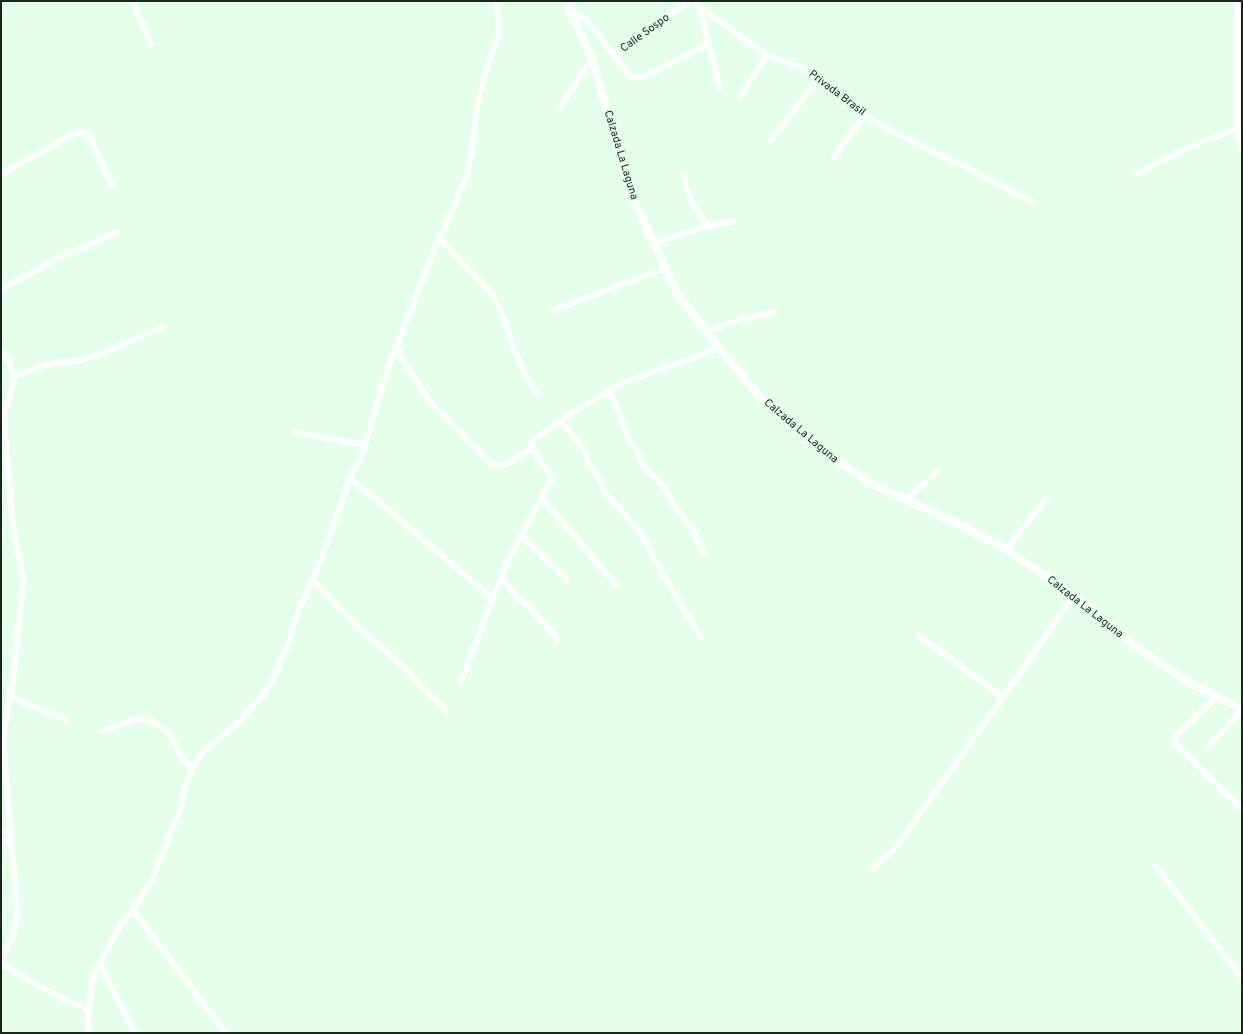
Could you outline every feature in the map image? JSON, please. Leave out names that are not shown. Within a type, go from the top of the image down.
[{"type":"street","points":[[133,1],[151,44]]},
{"type":"street","points":[[89,1033],[88,1020],[92,982],[99,963],[121,924],[133,910],[152,880],[179,812],[192,768],[203,753],[236,724],[262,695],[273,680],[288,645],[295,619],[318,567],[349,478],[361,457],[390,362],[439,238],[466,175],[474,136],[476,111],[486,70],[499,34],[497,1]]},
{"type":"street","name":"Calzada La Laguna","points":[[565,1],[592,58],[629,189],[664,268],[678,295],[719,348],[761,398],[818,447],[868,482],[958,524],[1006,549],[1074,595],[1134,646],[1183,679],[1242,710]]},
{"type":"street","name":"Calle Sospo","points":[[570,10],[586,19],[614,56],[689,1]]},
{"type":"street","points":[[1237,1],[1239,38],[1237,129],[1242,150]]},
{"type":"street","points":[[698,3],[720,88]]},
{"type":"street","name":"Privada Brasil","points":[[698,3],[767,55],[803,68],[820,78],[845,102],[864,115],[893,132],[938,153],[1034,204]]},
{"type":"street","points":[[614,56],[630,76],[638,78],[708,44]]},
{"type":"street","points":[[740,96],[767,55]]},
{"type":"street","points":[[560,107],[592,58]]},
{"type":"street","points":[[771,140],[820,78]]},
{"type":"street","points":[[834,158],[864,115]]},
{"type":"street","points":[[1135,175],[1156,163],[1204,140],[1237,129]]},
{"type":"street","points":[[1,174],[68,136],[81,132],[90,136],[112,186]]},
{"type":"street","points":[[683,175],[692,203],[708,226]]},
{"type":"street","points":[[653,243],[708,226],[734,221]]},
{"type":"street","points":[[1,289],[58,258],[116,232]]},
{"type":"street","points":[[439,238],[492,294],[504,318],[514,350],[526,376],[538,395]]},
{"type":"street","points":[[553,310],[664,268]]},
{"type":"street","points":[[706,331],[742,319],[775,312]]},
{"type":"street","points":[[14,376],[38,367],[60,362],[73,362],[95,356],[163,326]]},
{"type":"street","points":[[396,347],[426,397],[492,464],[501,466],[532,448]]},
{"type":"street","points":[[461,681],[506,564],[551,480],[549,473],[532,448],[533,440],[568,415],[623,383],[719,348]]},
{"type":"street","points":[[1,350],[10,364],[14,376],[5,409],[4,423],[13,527],[23,579],[12,682],[3,743],[17,923],[15,932],[1,958]]},
{"type":"street","points":[[609,392],[628,437],[638,453],[641,463],[663,486],[675,507],[692,528],[704,553]]},
{"type":"street","points":[[561,421],[585,451],[588,464],[595,471],[607,494],[643,536],[664,576],[701,637]]},
{"type":"street","points":[[295,432],[364,445]]},
{"type":"street","points":[[906,500],[938,470]]},
{"type":"street","points":[[349,478],[493,599]]},
{"type":"street","points":[[542,498],[616,585]]},
{"type":"street","points":[[1006,549],[1046,499]]},
{"type":"street","points":[[521,536],[567,580]]},
{"type":"street","points":[[501,578],[519,599],[531,608],[558,640]]},
{"type":"street","points":[[312,580],[359,628],[406,668],[421,686],[447,710]]},
{"type":"street","points":[[871,870],[896,847],[1074,595]]},
{"type":"street","points":[[919,636],[1003,697]]},
{"type":"street","points":[[9,696],[66,720]]},
{"type":"street","points":[[1216,697],[1176,736],[1174,741],[1242,809]]},
{"type":"street","points":[[1208,747],[1242,710]]},
{"type":"street","points":[[104,731],[135,719],[149,720],[164,728],[174,741],[184,761],[192,768]]},
{"type":"street","points":[[1,832],[10,830]]},
{"type":"street","points":[[1,842],[11,840]]},
{"type":"street","points":[[1156,866],[1242,978]]},
{"type":"street","points":[[133,910],[224,1031]]},
{"type":"street","points":[[1,963],[75,1005],[89,1011]]},
{"type":"street","points":[[99,963],[135,1033]]}]
